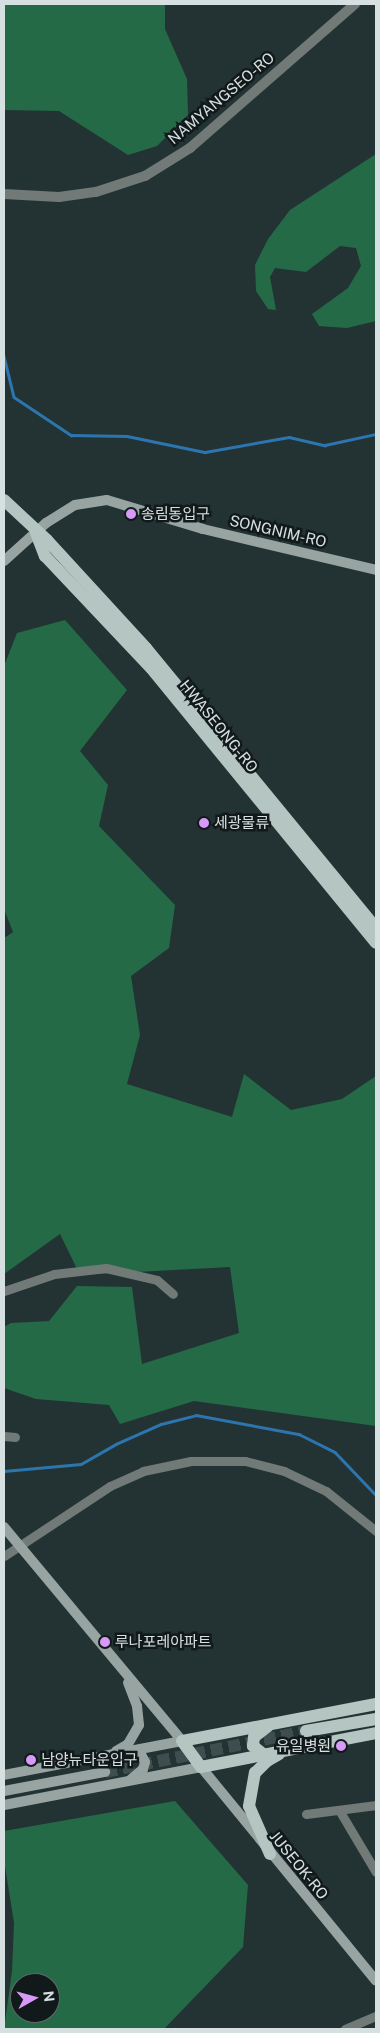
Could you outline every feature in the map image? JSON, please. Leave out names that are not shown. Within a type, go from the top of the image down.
[{"type":"main road","name":"HWASEONG-RO","points":[[4,500],[36,533],[48,540],[146,648],[376,928]]},
{"type":"main road","name":"SONGNIM-RO","points":[[4,561],[36,533],[75,504],[107,500],[203,529],[376,570]]},
{"type":"main road","name":"HWASEONG-RO","points":[[36,533],[46,556],[151,668],[376,942]]},
{"type":"main road","points":[[4,1527],[124,1675],[182,1741],[201,1767]]},
{"type":"main road","points":[[107,1755],[128,1744],[139,1725],[137,1706],[124,1675]]},
{"type":"main road","points":[[4,1775],[376,1704]]},
{"type":"main road","points":[[263,1754],[252,1746],[258,1732],[295,1718]]},
{"type":"main road","points":[[306,1731],[376,1719]]},
{"type":"main road","points":[[4,1805],[376,1733]]},
{"type":"main road","points":[[270,1854],[249,1806],[252,1781],[267,1760],[292,1749]]},
{"type":"main road","points":[[123,1783],[143,1769],[145,1757],[138,1750]]},
{"type":"main road","name":"JUSEOK-RO","points":[[201,1767],[270,1854],[376,1981]]},
{"type":"main road","points":[[4,1791],[105,1772]]},
{"type":"street","name":"NAMYANGSEO-RO","points":[[4,194],[59,197],[96,192],[145,176],[190,148],[355,4]]},
{"type":"street","points":[[4,1291],[54,1274],[106,1268],[157,1280],[173,1294]]},
{"type":"street","points":[[4,1436],[15,1437]]},
{"type":"street","points":[[4,1556],[126,1478],[162,1466],[205,1460],[259,1464],[301,1478],[335,1498],[376,1531]]},
{"type":"street","points":[[306,1814],[376,1806]]},
{"type":"street","points":[[339,1810],[376,1872]]},
{"type":"street","points":[[345,2029],[376,2016]]},
{"type":"green space","points":[[4,4],[165,4],[165,29],[187,79],[188,115],[157,146],[128,155],[59,111],[4,110]]},
{"type":"green space","points":[[376,154],[376,321],[347,328],[319,326],[312,314],[348,288],[361,266],[356,248],[340,246],[306,272],[275,268],[270,277],[276,310],[268,309],[256,291],[255,265],[268,239],[290,210]]},
{"type":"green space","points":[[65,620],[127,690],[80,751],[108,785],[99,826],[175,905],[169,948],[131,976],[140,1035],[127,1084],[232,1117],[244,1074],[291,1110],[342,1099],[376,1076],[376,1426],[194,1401],[120,1424],[109,1405],[36,1399],[4,1388],[4,1327],[11,1323],[49,1321],[77,1286],[132,1287],[142,1364],[239,1333],[230,1267],[80,1275],[60,1234],[4,1274],[4,938],[13,932],[4,909],[4,666],[17,633]]},
{"type":"green space","points":[[175,1801],[248,1885],[243,1947],[164,2029],[4,2029],[10,1986],[10,2023],[60,2023],[60,1973],[12,1973],[14,1923],[4,1860],[4,1831]]},
{"type":"waterway","points":[[4,356],[14,397],[71,435],[127,436],[205,452],[289,437],[325,445],[376,434]]},
{"type":"waterway","points":[[4,1471],[81,1464],[116,1444],[161,1424],[196,1415],[299,1434],[335,1452],[376,1495]]},
{"type":"tunnel","points":[[105,1772],[306,1731]]},
{"type":"place","name":"송림동입구","points":[[131,514]]},
{"type":"place","name":"세광물류","points":[[204,823]]},
{"type":"place","name":"루나포레아파트","points":[[105,1642]]},
{"type":"place","name":"유일병원","points":[[341,1746]]},
{"type":"place","name":"남양뉴타운입구","points":[[31,1760]]}]
